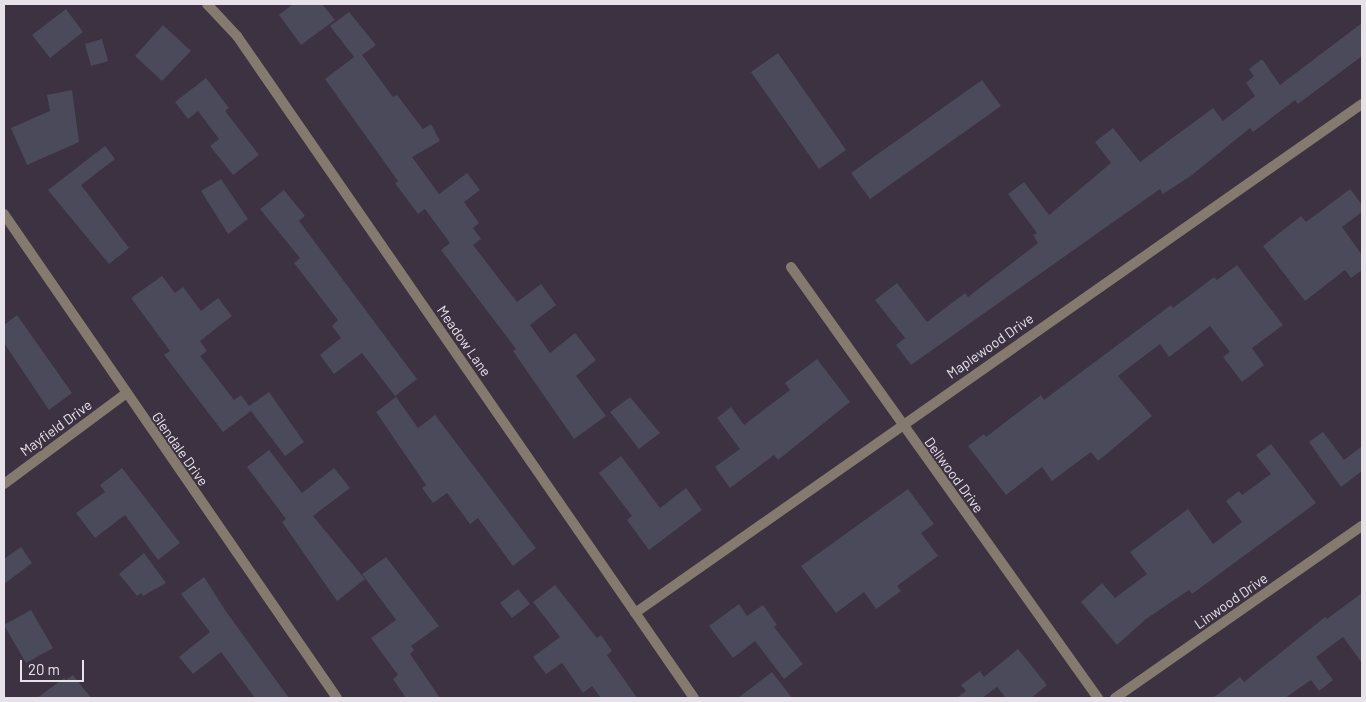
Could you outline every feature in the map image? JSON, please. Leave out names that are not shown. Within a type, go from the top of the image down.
[{"type":"street","name":"Meadow Lane","points":[[207,4],[236,36],[694,698]]},
{"type":"street","name":"Maplewood Drive","points":[[635,613],[1362,104]]},
{"type":"street","name":"Glendale Drive","points":[[4,214],[125,394],[337,698]]},
{"type":"street","name":"Dellwood Drive","points":[[791,267],[901,425],[1098,698]]},
{"type":"street","name":"Mayfield Drive","points":[[4,484],[125,394]]},
{"type":"street","name":"Linwood Drive","points":[[1115,698],[1362,526]]},
{"type":"building","points":[[293,4],[322,4],[335,20],[301,45],[279,15]]},
{"type":"building","points":[[66,9],[83,32],[50,58],[32,35]]},
{"type":"building","points":[[349,12],[376,45],[362,55],[393,97],[397,95],[423,129],[431,124],[440,141],[412,157],[439,194],[467,173],[480,190],[464,202],[479,223],[473,228],[481,239],[473,245],[517,302],[541,284],[556,305],[530,325],[550,353],[575,333],[596,360],[576,376],[606,416],[574,439],[513,351],[516,349],[441,250],[450,243],[425,209],[418,214],[395,183],[398,181],[325,79],[354,57],[330,26]]},
{"type":"building","points":[[1362,23],[1362,56],[1298,104],[1295,100],[1253,132],[1250,128],[1192,175],[1163,194],[1160,189],[911,365],[896,345],[905,338],[875,300],[897,283],[927,322],[965,293],[968,297],[1038,243],[1033,235],[1037,233],[1008,194],[1024,182],[1049,215],[1111,163],[1095,142],[1113,128],[1140,162],[1213,108],[1223,121],[1255,96],[1246,83],[1254,76],[1249,69],[1262,59],[1280,85]]},
{"type":"building","points":[[163,25],[191,51],[162,81],[135,56]]},
{"type":"building","points":[[102,39],[108,61],[91,66],[85,44]]},
{"type":"building","points":[[778,53],[846,150],[819,169],[751,72]]},
{"type":"building","points":[[206,78],[229,108],[225,111],[259,155],[233,175],[210,146],[219,139],[198,111],[188,119],[175,102]]},
{"type":"building","points":[[982,80],[1001,106],[870,199],[851,173]]},
{"type":"building","points":[[72,90],[79,142],[27,165],[11,128],[50,111],[47,95]]},
{"type":"building","points":[[105,146],[115,159],[81,185],[129,248],[109,264],[48,190]]},
{"type":"building","points":[[221,179],[248,219],[228,234],[201,191]]},
{"type":"building","points":[[1350,189],[1362,205],[1362,212],[1342,227],[1362,255],[1362,270],[1351,278],[1345,270],[1305,301],[1263,246],[1301,216],[1306,222]]},
{"type":"building","points":[[284,190],[305,216],[299,221],[417,379],[395,396],[362,353],[334,374],[320,355],[341,338],[332,326],[338,320],[294,263],[300,258],[260,209]]},
{"type":"building","points":[[1237,265],[1283,325],[1252,348],[1264,365],[1242,382],[1223,357],[1230,352],[1210,326],[1169,357],[1160,344],[1118,376],[1152,416],[1098,461],[1091,452],[1052,481],[1042,467],[1006,495],[968,446],[984,434],[986,437],[1041,395],[1044,400],[1171,305],[1173,308],[1214,277],[1217,280]]},
{"type":"building","points":[[162,276],[175,293],[183,287],[201,311],[218,298],[232,316],[200,341],[207,351],[200,356],[234,400],[241,395],[249,406],[269,392],[304,442],[285,456],[251,411],[223,432],[164,355],[170,351],[131,298]]},
{"type":"building","points":[[17,315],[72,393],[49,410],[4,343],[4,325]]},
{"type":"building","points":[[817,359],[850,402],[778,460],[774,455],[730,488],[715,467],[740,449],[717,418],[731,407],[744,425],[790,390],[785,383]]},
{"type":"building","points":[[396,397],[418,428],[435,415],[536,548],[513,566],[478,518],[470,524],[447,493],[433,503],[422,488],[426,485],[376,412]]},
{"type":"building","points":[[630,397],[660,433],[639,449],[610,412]]},
{"type":"building","points":[[1323,432],[1344,460],[1362,446],[1362,471],[1341,487],[1309,442]]},
{"type":"building","points":[[1271,444],[1316,503],[1192,594],[1189,590],[1146,619],[1117,645],[1081,602],[1102,583],[1115,598],[1147,574],[1130,552],[1188,509],[1213,544],[1242,522],[1226,501],[1239,491],[1242,495],[1271,474],[1256,455]]},
{"type":"building","points":[[269,450],[302,493],[334,468],[350,488],[313,516],[365,579],[337,601],[282,522],[286,519],[247,467]]},
{"type":"building","points":[[621,456],[660,508],[686,488],[702,510],[649,550],[627,520],[632,516],[599,473]]},
{"type":"building","points":[[122,468],[180,543],[158,560],[125,515],[95,538],[76,513],[105,492],[100,485]]},
{"type":"building","points":[[908,489],[934,524],[921,533],[938,556],[897,586],[901,591],[876,609],[864,592],[836,613],[801,566]]},
{"type":"building","points":[[21,547],[32,563],[4,584],[4,559]]},
{"type":"building","points":[[144,553],[166,583],[143,596],[141,593],[137,596],[119,574]]},
{"type":"building","points":[[386,557],[439,626],[411,646],[414,650],[410,654],[440,698],[406,698],[393,679],[398,675],[371,638],[396,620],[362,574]]},
{"type":"building","points":[[204,577],[225,610],[289,698],[255,698],[221,652],[193,674],[179,657],[210,632],[181,594]]},
{"type":"building","points":[[555,585],[597,638],[601,635],[612,651],[607,655],[637,698],[601,698],[592,686],[583,693],[562,663],[546,674],[533,657],[560,637],[533,602]]},
{"type":"building","points":[[518,589],[530,604],[512,618],[500,603]]},
{"type":"building","points":[[1362,593],[1362,663],[1343,637],[1316,657],[1333,680],[1319,691],[1311,680],[1285,698],[1213,698],[1240,677],[1244,682],[1325,617],[1327,619]]},
{"type":"building","points":[[739,604],[747,616],[763,605],[777,625],[774,627],[803,664],[784,679],[755,641],[733,658],[709,626]]},
{"type":"building","points":[[31,610],[53,648],[26,663],[4,625]]},
{"type":"building","points":[[1018,649],[1047,685],[1031,698],[1006,698],[997,687],[982,698],[957,698],[966,691],[961,685],[980,671],[984,677]]},
{"type":"building","points":[[772,672],[792,698],[738,698]]},
{"type":"building","points":[[73,675],[91,698],[37,698],[64,678],[66,680]]}]
